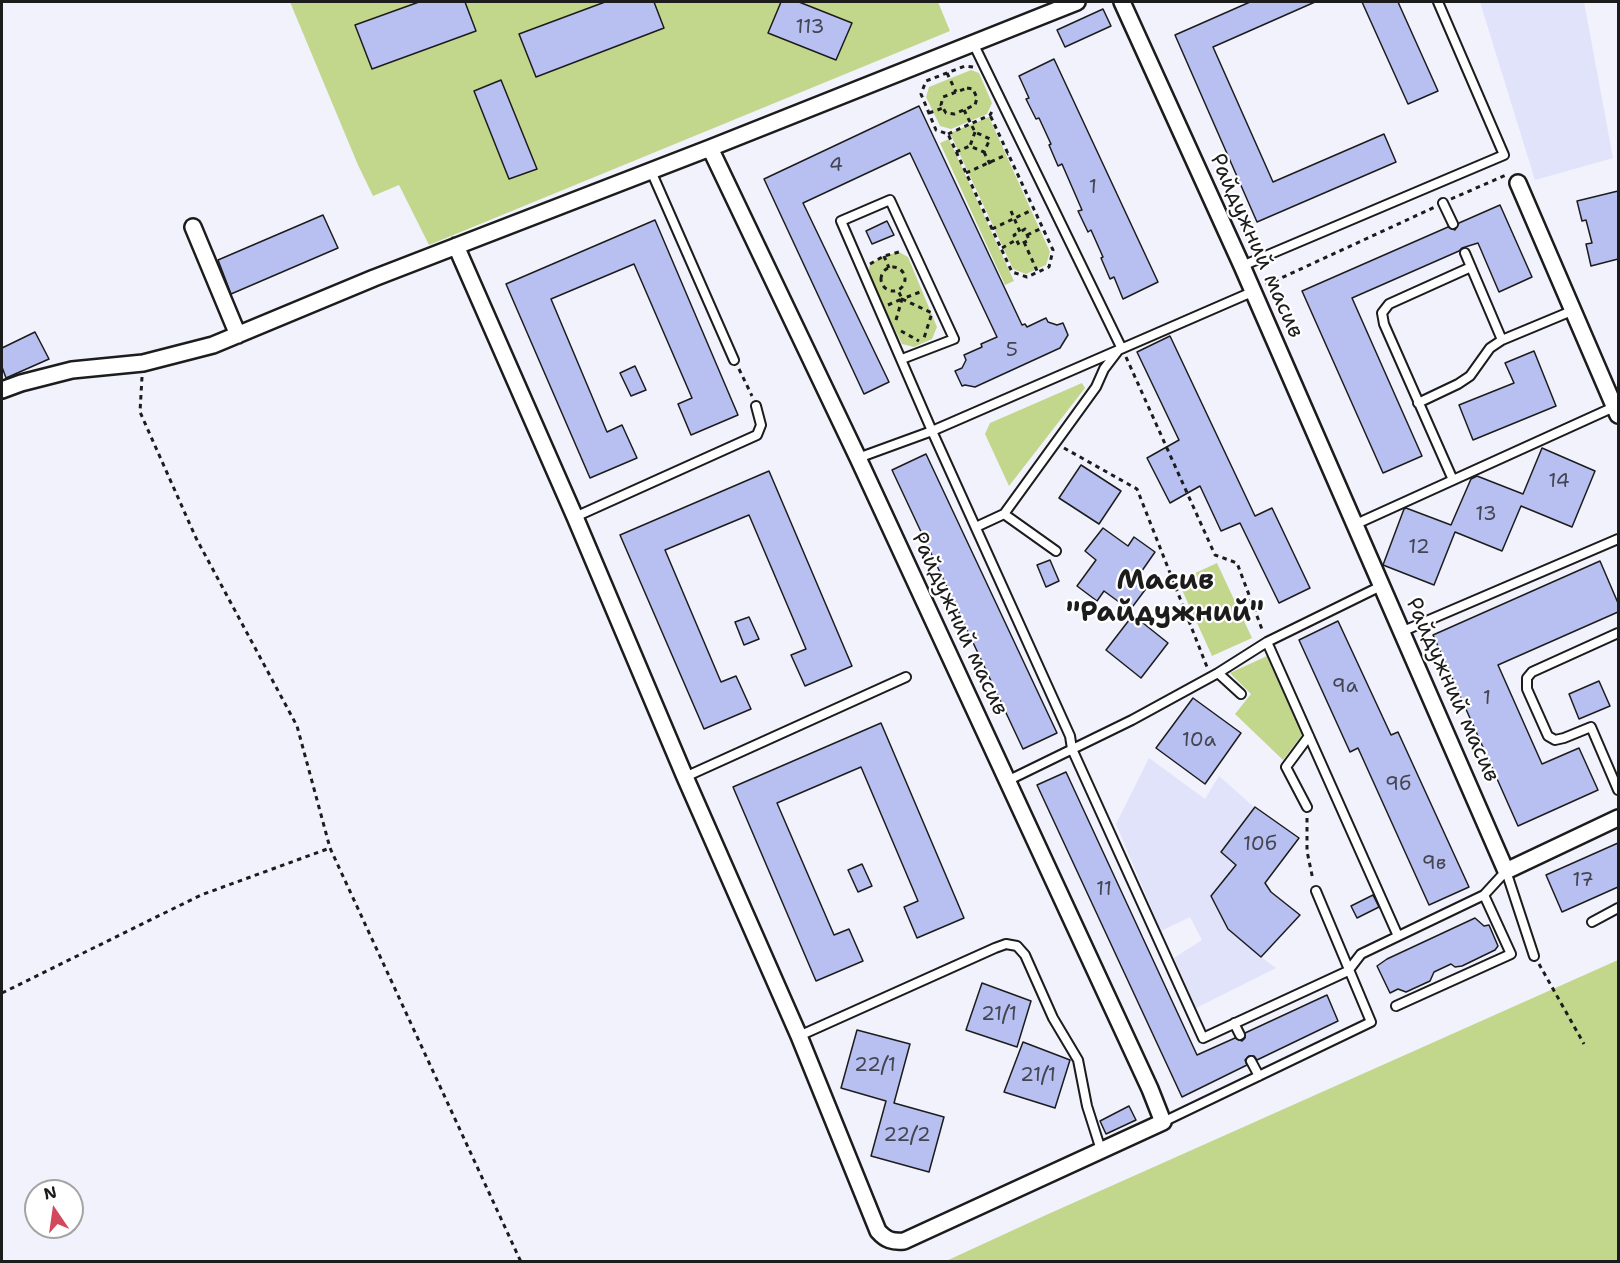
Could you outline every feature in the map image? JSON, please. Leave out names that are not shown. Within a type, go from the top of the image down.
[{"type":"street","points":[[2,390],[72,370],[143,363],[213,345],[456,246],[1077,2]]},
{"type":"street","name":"Райдужний масив","points":[[1122,2],[1242,266],[1506,871]]},
{"type":"street","name":"Райдужний масив","points":[[710,148],[858,458],[1164,1122]]},
{"type":"street","points":[[1515,177],[1617,411]]},
{"type":"street","points":[[193,227],[238,335]]},
{"type":"street","points":[[456,246],[799,1036],[878,1231],[884,1238],[894,1242],[912,1238],[1164,1122]]},
{"type":"street","points":[[1506,871],[1618,818]]},
{"type":"lane","points":[[1242,266],[1504,155],[1438,2]]},
{"type":"lane","points":[[973,43],[1121,347]]},
{"type":"lane","points":[[651,171],[735,360]]},
{"type":"lane","points":[[902,359],[954,339],[890,200],[841,221],[932,431],[1070,736],[1072,749],[1203,1038],[1348,970],[1360,954],[1484,895],[1506,871],[1534,956]]},
{"type":"lane","points":[[1443,203],[1453,225]]},
{"type":"lane","points":[[1465,253],[1502,340]]},
{"type":"lane","points":[[1453,480],[1384,324],[1382,313],[1389,304],[1471,267]]},
{"type":"lane","points":[[858,458],[932,431],[1252,292]]},
{"type":"lane","points":[[1419,403],[1470,376],[1490,348],[1502,340],[1574,310]]},
{"type":"lane","points":[[976,527],[1004,514],[1096,387],[1104,369],[1121,347]]},
{"type":"lane","points":[[575,517],[757,435],[761,425],[756,406]]},
{"type":"lane","points":[[1354,525],[1453,480],[1617,411]]},
{"type":"lane","points":[[1004,514],[1056,551]]},
{"type":"lane","points":[[1401,632],[1618,539]]},
{"type":"lane","points":[[1007,781],[1132,720],[1215,675],[1267,642],[1381,586]]},
{"type":"lane","points":[[1618,633],[1532,672],[1527,678],[1527,689],[1548,736],[1555,740],[1591,727],[1618,790]]},
{"type":"lane","points":[[1267,642],[1398,936]]},
{"type":"lane","points":[[1215,675],[1241,694]]},
{"type":"lane","points":[[685,777],[906,677]]},
{"type":"lane","points":[[1307,807],[1286,767],[1309,736]]},
{"type":"lane","points":[[1164,1122],[1371,1022],[1316,891]]},
{"type":"lane","points":[[1396,1006],[1511,954],[1484,895]]},
{"type":"lane","points":[[1592,922],[1618,908]]},
{"type":"lane","points":[[799,1036],[995,948],[1006,944],[1017,946],[1025,955],[1053,1018],[1078,1060],[1087,1106],[1101,1150]]},
{"type":"lane","points":[[1234,1023],[1240,1035]]},
{"type":"lane","points":[[1251,1060],[1258,1076]]},
{"type":"path","points":[[982,68],[965,66],[926,81],[921,94],[936,130],[948,134],[990,115],[994,107]]},
{"type":"path","points":[[947,73],[956,92]]},
{"type":"path","points":[[967,88],[974,89],[977,98],[975,105],[954,114],[946,113],[943,108],[941,105],[943,97],[967,88]]},
{"type":"path","points":[[929,113],[943,108]]},
{"type":"path","points":[[964,110],[975,132],[990,139]]},
{"type":"path","points":[[948,134],[1012,272],[1028,277],[1038,273],[1049,267],[1053,250],[990,115]]},
{"type":"path","points":[[970,146],[975,132]]},
{"type":"path","points":[[984,152],[990,139],[999,134]]},
{"type":"path","points":[[956,152],[970,146],[984,152],[990,164]]},
{"type":"path","points":[[966,173],[990,164],[1008,153]]},
{"type":"path","points":[[1252,292],[1443,203],[1515,177]]},
{"type":"path","points":[[1016,182],[1021,180]]},
{"type":"path","points":[[978,199],[982,196]]},
{"type":"path","points":[[992,229],[1034,209]]},
{"type":"path","points":[[1011,211],[1020,232]]},
{"type":"path","points":[[1027,235],[1043,228]]},
{"type":"path","points":[[1025,229],[1027,235],[1029,240],[1019,244],[1014,235],[1025,229]]},
{"type":"path","points":[[1001,248],[1016,240]]},
{"type":"path","points":[[1024,242],[1038,273]]},
{"type":"path","points":[[868,274],[870,264],[884,256],[899,252],[908,257]]},
{"type":"path","points":[[884,256],[889,268]]},
{"type":"path","points":[[889,268],[899,269],[904,276],[903,285],[898,290],[888,290],[882,284],[882,274],[889,268]]},
{"type":"path","points":[[904,276],[914,272]]},
{"type":"path","points":[[898,290],[902,299],[894,327],[898,335]]},
{"type":"path","points":[[884,307],[922,291],[925,298]]},
{"type":"path","points":[[902,299],[932,313]]},
{"type":"path","points":[[928,306],[934,320]]},
{"type":"path","points":[[922,343],[932,313]]},
{"type":"path","points":[[894,327],[922,343]]},
{"type":"path","points":[[914,347],[932,339]]},
{"type":"path","points":[[1121,347],[1215,555],[1238,563],[1267,642]]},
{"type":"path","points":[[735,360],[756,406]]},
{"type":"path","points":[[143,363],[140,412],[196,538],[297,726],[330,848],[521,1262]]},
{"type":"path","points":[[1056,443],[1137,489],[1215,675]]},
{"type":"path","points":[[1307,807],[1307,851],[1316,891]]},
{"type":"path","points":[[2,993],[201,895],[330,848]]},
{"type":"path","points":[[1534,956],[1584,1044]]},
{"type":"shaded area","points":[[1480,2],[1584,2],[1613,158],[1535,180]]},
{"type":"shaded area","points":[[1149,758],[1205,799],[1219,776],[1254,807],[1221,852],[1263,885],[1261,957],[1276,968],[1196,1008],[1174,958],[1202,940],[1190,917],[1161,931],[1116,824]]},
{"type":"green space","points":[[290,2],[938,2],[950,31],[429,245],[399,185],[373,196]]},
{"type":"green space","points":[[971,70],[979,73],[992,103],[987,114],[951,129],[940,126],[926,97],[929,87]]},
{"type":"green space","points":[[989,117],[1050,252],[1046,265],[1026,274],[1013,269],[950,133]]},
{"type":"green space","points":[[949,139],[1014,281],[1005,285],[940,143]]},
{"type":"green space","points":[[899,252],[908,257],[937,327],[932,339],[914,347],[902,344],[868,274],[870,264],[884,256]]},
{"type":"green space","points":[[1082,383],[1085,388],[1009,486],[985,434],[990,423]]},
{"type":"green space","points":[[1217,563],[1252,638],[1212,656],[1178,581]]},
{"type":"green space","points":[[1267,656],[1302,735],[1283,760],[1235,714],[1251,694],[1230,673]]},
{"type":"green space","points":[[1618,960],[1618,1261],[946,1261],[1046,1215]]},
{"type":"building","points":[[419,2],[465,2],[476,31],[372,69],[355,25]]},
{"type":"building","points":[[605,2],[654,2],[664,28],[536,77],[519,34]]},
{"type":"building","points":[[781,2],[799,2],[852,23],[836,60],[768,33]]},
{"type":"building","points":[[1250,2],[1315,2],[1213,47],[1273,182],[1384,134],[1396,162],[1257,222],[1175,35]]},
{"type":"building","points":[[1362,2],[1398,2],[1438,91],[1408,104]]},
{"type":"building","points":[[1103,9],[1111,26],[1065,47],[1057,30]]},
{"type":"building","points":[[1054,59],[1158,282],[1123,299],[1114,277],[1110,279],[1091,230],[1088,232],[1078,211],[1082,210],[1062,164],[1058,166],[1039,118],[1036,119],[1026,99],[1029,98],[1019,76]]},
{"type":"building","points":[[501,80],[537,169],[509,179],[474,91]]},
{"type":"building","points":[[919,106],[1022,325],[1025,324],[1027,327],[1046,318],[1048,322],[1057,325],[1063,323],[1068,335],[1060,348],[975,387],[962,386],[955,371],[962,368],[966,360],[964,355],[997,337],[910,153],[803,203],[889,382],[864,394],[764,179]]},
{"type":"building","points":[[1618,191],[1618,259],[1591,266],[1586,244],[1592,243],[1586,220],[1582,221],[1577,201]]},
{"type":"building","points":[[1500,205],[1532,277],[1499,292],[1478,243],[1462,248],[1352,298],[1422,456],[1383,473],[1302,291],[1448,227],[1455,230],[1459,223]]},
{"type":"building","points":[[323,215],[338,248],[231,294],[218,260]]},
{"type":"building","points":[[655,220],[738,415],[691,435],[678,404],[692,398],[634,264],[551,299],[607,432],[622,425],[637,458],[590,478],[506,284]]},
{"type":"building","points":[[887,221],[894,235],[872,244],[866,231]]},
{"type":"building","points":[[35,332],[49,359],[6,378],[2,367],[2,348]]},
{"type":"building","points":[[1170,336],[1255,516],[1272,508],[1310,588],[1279,603],[1240,523],[1221,531],[1200,486],[1170,503],[1147,458],[1179,440],[1137,352]]},
{"type":"building","points":[[1534,351],[1556,406],[1473,440],[1459,405],[1514,383],[1505,363]]},
{"type":"building","points":[[635,366],[646,390],[631,396],[620,373]]},
{"type":"building","points":[[1542,448],[1595,471],[1572,527],[1521,506],[1502,551],[1455,532],[1434,585],[1383,565],[1404,509],[1451,525],[1471,479],[1477,476],[1523,494]]},
{"type":"building","points":[[926,454],[1057,733],[1023,749],[892,470]]},
{"type":"building","points":[[1081,465],[1121,491],[1099,524],[1059,498]]},
{"type":"building","points":[[769,471],[852,666],[805,686],[791,655],[806,649],[749,515],[665,550],[721,682],[736,676],[751,709],[704,729],[620,535]]},
{"type":"building","points":[[1103,528],[1128,546],[1134,537],[1155,552],[1137,578],[1148,586],[1130,610],[1104,591],[1097,601],[1077,586],[1096,560],[1085,551]]},
{"type":"building","points":[[1050,560],[1059,581],[1046,587],[1037,565]]},
{"type":"building","points":[[1600,561],[1618,603],[1618,612],[1498,665],[1542,764],[1579,748],[1598,790],[1518,826],[1433,635]]},
{"type":"building","points":[[1133,615],[1168,643],[1141,678],[1106,650]]},
{"type":"building","points":[[749,617],[759,639],[744,645],[735,622]]},
{"type":"building","points":[[1338,621],[1391,735],[1398,732],[1469,887],[1429,905],[1358,748],[1350,752],[1299,640]]},
{"type":"building","points":[[1599,681],[1610,706],[1579,719],[1569,694]]},
{"type":"building","points":[[1193,698],[1241,733],[1205,784],[1156,748]]},
{"type":"building","points":[[881,723],[964,918],[917,938],[904,907],[918,901],[861,767],[777,803],[834,935],[849,929],[863,961],[816,981],[733,787]]},
{"type":"building","points":[[1066,772],[1197,1055],[1235,1038],[1242,1041],[1245,1033],[1327,995],[1338,1021],[1257,1060],[1254,1056],[1249,1056],[1245,1060],[1247,1065],[1182,1097],[1037,785]]},
{"type":"building","points":[[1255,807],[1299,838],[1265,883],[1271,892],[1300,915],[1261,957],[1228,929],[1211,896],[1236,865],[1221,852]]},
{"type":"building","points":[[1618,843],[1618,887],[1562,912],[1546,875]]},
{"type":"building","points":[[862,864],[872,886],[858,892],[848,870]]},
{"type":"building","points":[[1373,895],[1379,907],[1357,918],[1351,906]]},
{"type":"building","points":[[1475,918],[1484,926],[1489,925],[1498,946],[1495,950],[1462,966],[1455,967],[1451,964],[1434,972],[1430,981],[1406,992],[1398,989],[1390,993],[1377,966],[1387,959]]},
{"type":"building","points":[[982,983],[1031,1001],[1017,1047],[966,1030]]},
{"type":"building","points":[[857,1030],[910,1044],[894,1103],[944,1117],[929,1172],[871,1156],[886,1101],[841,1088]]},
{"type":"building","points":[[1023,1042],[1070,1060],[1055,1108],[1004,1092]]},
{"type":"building","points":[[1129,1106],[1136,1120],[1106,1134],[1100,1121]]},
{"type":"district","name":"Масив \"Райдужний\"","points":[[1165,598]]}]
